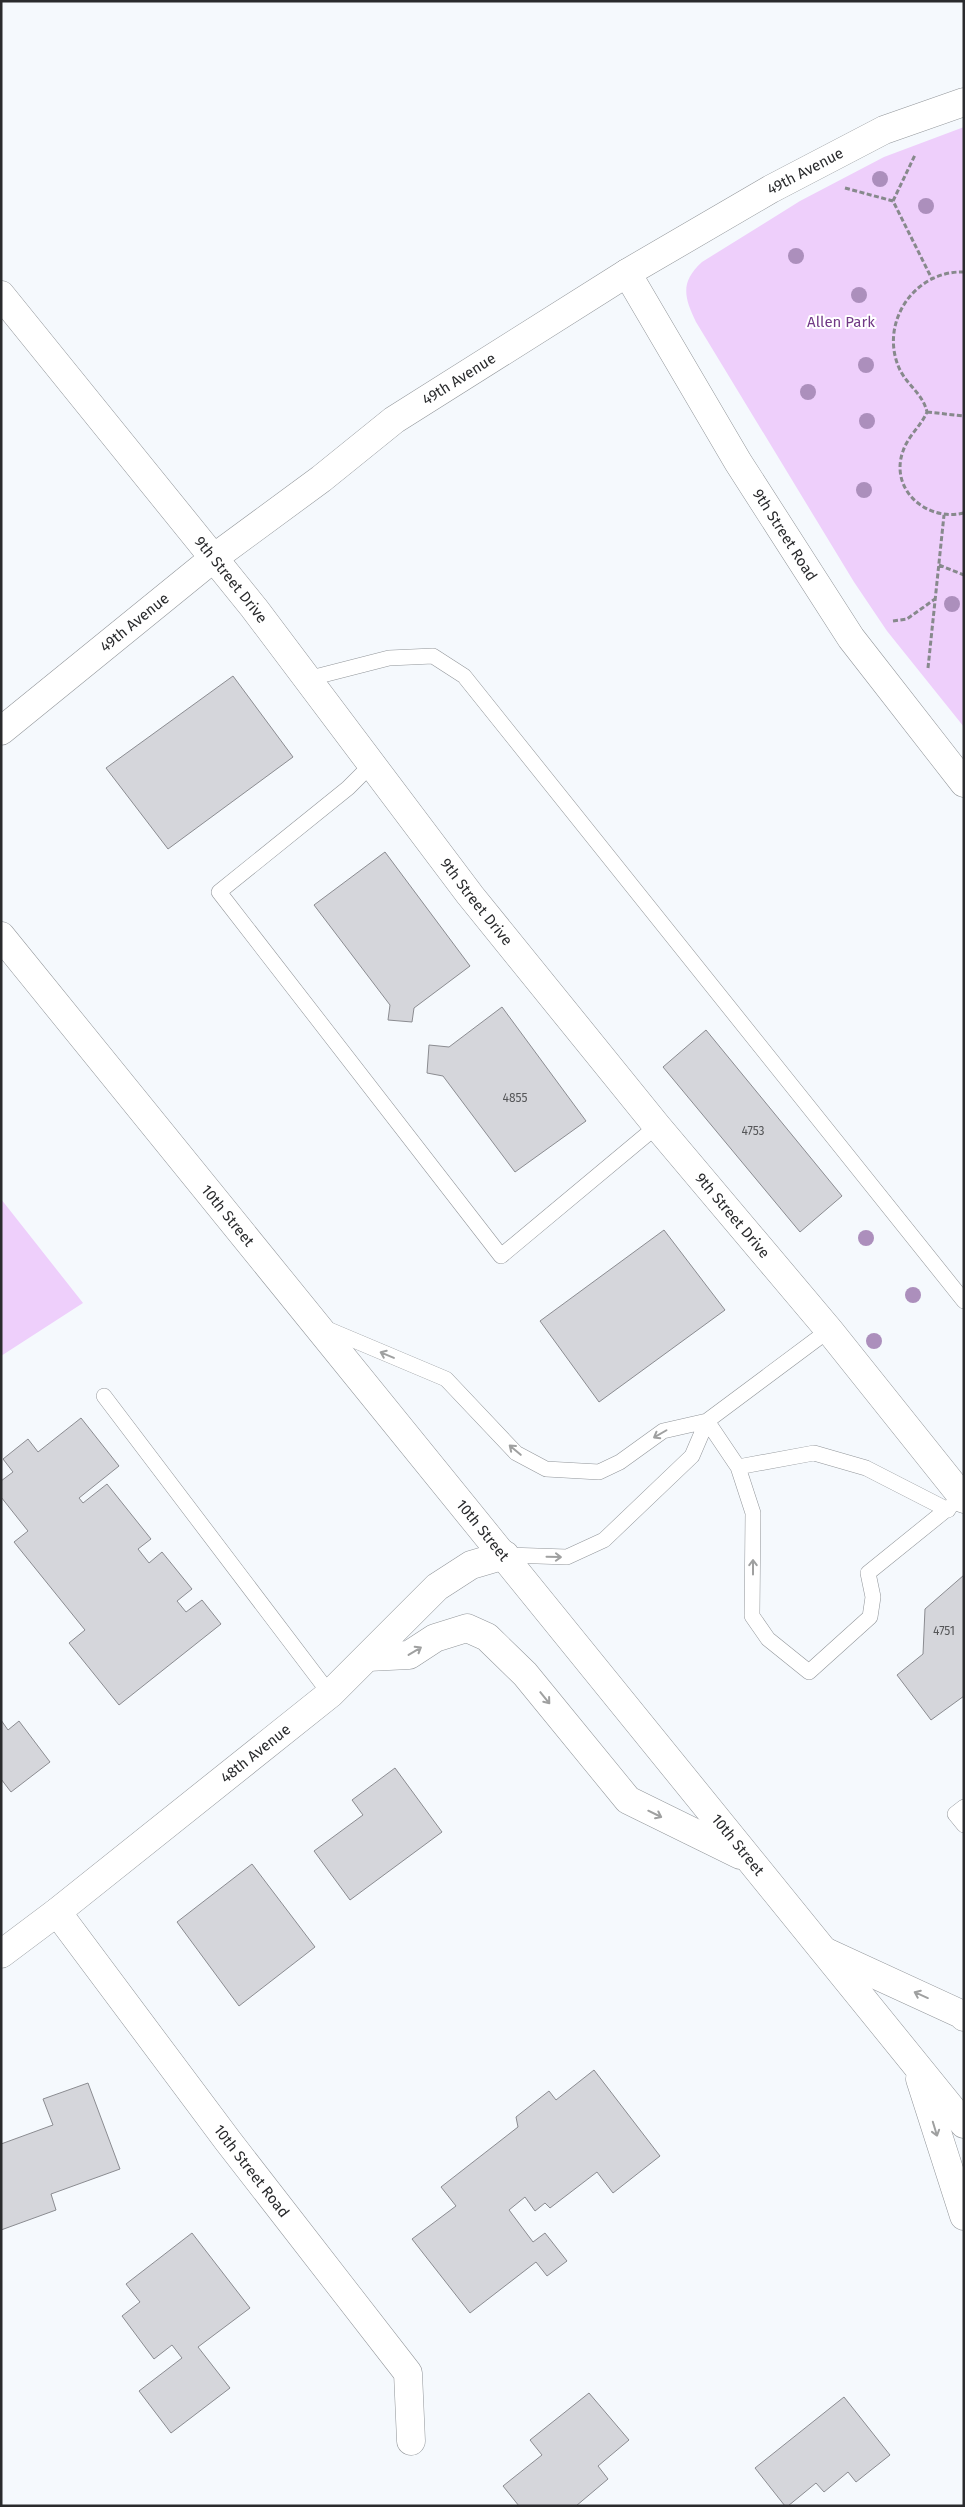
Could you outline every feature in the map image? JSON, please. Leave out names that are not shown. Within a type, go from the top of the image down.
[{"type":"street","name":"49th Avenue","points":[[1,731],[215,557],[321,479],[394,420],[626,273],[771,189],[884,130],[964,102]]},
{"type":"street","name":"9th Street Road","points":[[626,273],[738,462],[851,638],[964,783]]},
{"type":"street","name":"9th Street Drive","points":[[1,295],[215,557],[470,895],[657,1126],[829,1330],[958,1502]]},
{"type":"street","name":"10th Street","points":[[1,936],[145,1116],[505,1555],[820,1950],[964,2124]]},
{"type":"street","name":"48th Avenue","points":[[1,1954],[57,1912],[330,1694],[437,1587],[471,1565],[505,1555]]},
{"type":"street","points":[[368,1657],[409,1655],[435,1638],[467,1628],[486,1637],[525,1674],[628,1800],[748,1859]]},
{"type":"street","name":"10th Street Road","points":[[57,1912],[228,2141],[408,2374],[412,2441]]},
{"type":"street","points":[[820,1950],[964,2017]]},
{"type":"street","points":[[915,2066],[964,2216]]},
{"type":"lane","points":[[307,679],[389,658],[433,656],[464,676],[964,1300]]},
{"type":"lane","points":[[372,764],[348,788],[219,892],[500,1256],[657,1126]]},
{"type":"lane","points":[[318,1325],[446,1379],[516,1453],[546,1469],[599,1472],[620,1462],[663,1431],[707,1421],[829,1330]]},
{"type":"lane","points":[[104,1396],[330,1694]]},
{"type":"lane","points":[[707,1421],[738,1467],[753,1513],[752,1616],[768,1639],[809,1672],[870,1617],[873,1597],[868,1573],[958,1502]]},
{"type":"lane","points":[[505,1555],[567,1557],[604,1540],[692,1456],[707,1421]]},
{"type":"lane","points":[[738,1467],[814,1453],[866,1468],[958,1502]]},
{"type":"lane","points":[[964,1807],[955,1814],[964,1825]]},
{"type":"path","points":[[893,201],[919,148]]},
{"type":"path","points":[[841,187],[893,201],[932,279]]},
{"type":"path","points":[[927,412],[920,395],[900,369],[894,337],[896,321],[903,305],[912,292],[940,275],[964,272]]},
{"type":"path","points":[[927,412],[964,416]]},
{"type":"path","points":[[927,412],[902,452],[901,477],[914,500],[924,508],[944,515],[964,513]]},
{"type":"path","points":[[928,668],[944,515]]},
{"type":"path","points":[[939,564],[964,575]]},
{"type":"path","points":[[893,621],[907,619],[936,599]]},
{"type":"green space","name":"Allen Park","points":[[964,127],[964,727],[887,631],[854,582],[696,322],[689,305],[686,290],[690,276],[702,262],[800,201],[884,157]]},
{"type":"green space","points":[[1,1199],[83,1303],[1,1356]]},
{"type":"building","points":[[233,676],[293,757],[168,849],[106,768]]},
{"type":"building","points":[[385,852],[470,966],[414,1008],[412,1022],[388,1020],[390,1005],[314,905]]},
{"type":"building","points":[[502,1007],[586,1121],[515,1172],[443,1076],[427,1073],[429,1045],[449,1047]]},
{"type":"building","points":[[706,1030],[842,1196],[800,1232],[663,1067]]},
{"type":"building","points":[[664,1230],[725,1310],[599,1402],[540,1321]]},
{"type":"building","points":[[81,1418],[119,1466],[79,1498],[83,1503],[107,1484],[151,1539],[138,1549],[149,1563],[162,1552],[192,1589],[177,1601],[186,1612],[202,1600],[221,1624],[119,1705],[69,1643],[85,1630],[14,1542],[28,1531],[1,1497],[1,1481],[13,1472],[3,1459],[28,1439],[38,1452]]},
{"type":"building","points":[[964,1575],[964,1696],[931,1720],[897,1675],[923,1654],[925,1609]]},
{"type":"building","points":[[1,1720],[8,1730],[19,1721],[50,1762],[11,1792],[1,1779]]},
{"type":"building","points":[[395,1768],[442,1832],[350,1900],[314,1851],[363,1815],[352,1800]]},
{"type":"building","points":[[252,1864],[315,1947],[239,2006],[177,1922]]},
{"type":"building","points":[[594,2070],[660,2156],[613,2193],[597,2172],[550,2208],[545,2203],[535,2211],[525,2197],[509,2210],[533,2242],[545,2233],[567,2261],[547,2276],[536,2262],[470,2313],[412,2239],[456,2206],[441,2187],[518,2127],[516,2117],[549,2091],[556,2100]]},
{"type":"building","points":[[88,2083],[120,2169],[51,2194],[56,2210],[1,2230],[1,2144],[53,2125],[43,2099]]},
{"type":"building","points":[[192,2233],[250,2308],[198,2347],[230,2388],[171,2433],[139,2391],[182,2358],[172,2345],[154,2359],[122,2316],[140,2302],[126,2284]]},
{"type":"building","points":[[589,2393],[629,2440],[598,2466],[608,2479],[576,2506],[519,2506],[503,2486],[542,2455],[530,2440]]},
{"type":"building","points":[[844,2397],[890,2455],[856,2482],[848,2472],[824,2492],[816,2483],[788,2506],[785,2506],[755,2468]]}]
